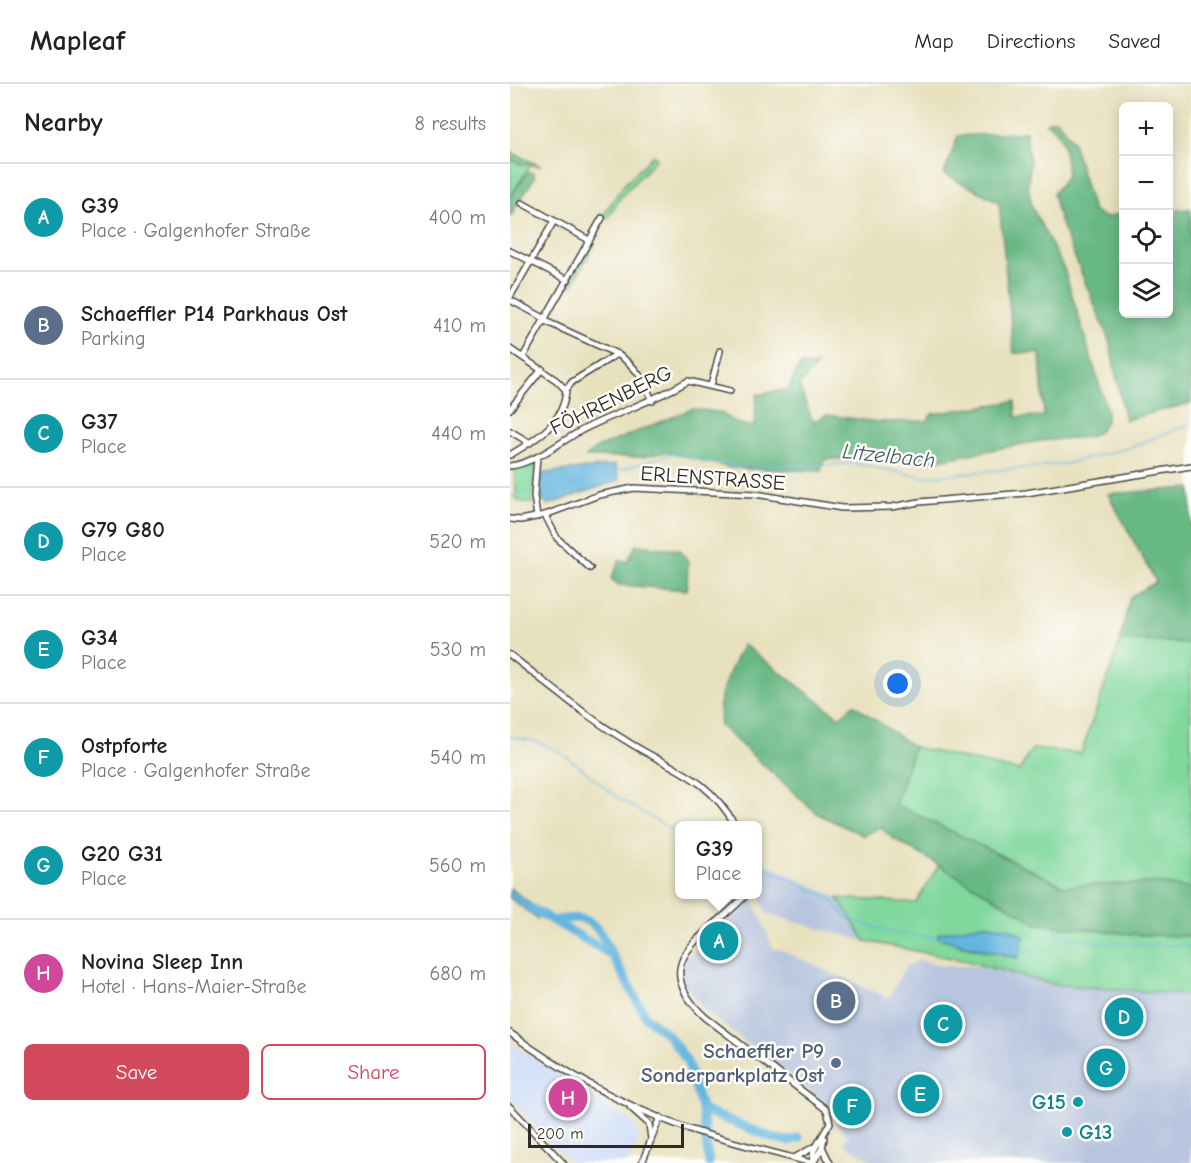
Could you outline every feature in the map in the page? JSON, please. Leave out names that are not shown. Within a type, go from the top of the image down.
[{"type":"street","points":[[522,203],[589,240]]},
{"type":"street","points":[[523,357],[602,218]]},
{"type":"street","points":[[554,221],[510,299],[545,320],[630,362],[645,382],[652,401]]},
{"type":"street","points":[[510,251],[568,280]]},
{"type":"street","points":[[510,348],[542,369],[566,390]]},
{"type":"street","points":[[711,385],[720,351]]},
{"type":"street","points":[[510,455],[530,443],[556,420],[565,406],[566,390],[579,377],[617,354]]},
{"type":"street","points":[[510,409],[542,369]]},
{"type":"street","name":"FÖHRENBERG","points":[[510,466],[537,457],[585,428],[652,401],[688,381],[730,391]]},
{"type":"street","points":[[510,430],[530,443]]},
{"type":"street","points":[[537,457],[534,496],[537,517]]},
{"type":"street","name":"ERLENSTRASSE","points":[[510,519],[521,520],[537,517],[599,495],[634,488],[755,494],[842,508],[882,507],[1026,493],[1191,466]]},
{"type":"street","points":[[545,515],[557,538],[590,568]]},
{"type":"street","points":[[510,655],[618,736],[693,777],[721,804],[733,821]]},
{"type":"street","points":[[510,1033],[551,1062],[622,1101],[692,1130],[812,1163],[813,1153],[820,1146],[831,1118],[824,1106],[705,1017],[687,997],[681,984],[679,975],[682,958],[742,899]]},
{"type":"street","points":[[622,1101],[643,1116],[649,1124],[651,1139]]},
{"type":"street","points":[[510,1107],[563,1163]]},
{"type":"street","points":[[642,1163],[660,1117]]},
{"type":"street","points":[[794,1158],[820,1146]]},
{"type":"street","points":[[820,1146],[830,1163]]},
{"type":"shaded area","points":[[762,862],[838,898],[865,941],[767,914],[761,899]]},
{"type":"shaded area","points":[[750,899],[753,899],[774,950],[779,949],[888,998],[906,966],[920,960],[942,966],[980,966],[1051,984],[1191,995],[1191,1163],[876,1163],[844,1144],[848,1135],[837,1125],[841,1115],[707,1013],[684,983],[682,970],[687,958]]},
{"type":"shaded area","points":[[510,1043],[636,1125],[639,1138],[627,1163],[571,1163],[554,1146],[510,1098]]},
{"type":"green space","points":[[1050,120],[1057,120],[1073,142],[1093,211],[1106,218],[1119,213],[1119,318],[1173,318],[1173,210],[1191,209],[1191,403],[1125,420],[1109,340],[1060,221],[1053,194],[1067,176],[1065,153],[1061,139],[1053,127],[1046,123]]},
{"type":"green space","points":[[1026,132],[1030,162],[1028,186],[1032,207],[1064,269],[1107,410],[1106,421],[1100,431],[1089,437],[1039,441],[933,461],[824,459],[821,471],[732,468],[665,452],[643,457],[586,457],[597,448],[692,409],[719,412],[736,423],[754,427],[757,395],[788,389],[800,365],[817,365],[799,386],[813,422],[826,415],[879,422],[927,421],[932,414],[1015,401],[1016,417],[1044,416],[1040,353],[1014,353],[999,202],[944,174],[958,136]]},
{"type":"green space","points":[[510,152],[541,166],[521,164],[510,159]]},
{"type":"green space","points":[[653,155],[657,158],[621,197],[607,219],[602,217],[623,186]]},
{"type":"green space","points":[[510,159],[521,164],[531,164],[510,197]]},
{"type":"green space","points":[[528,172],[534,173],[534,178],[510,217],[510,197]]},
{"type":"green space","points":[[592,242],[595,243],[572,286],[569,284]]},
{"type":"green space","points":[[537,457],[532,503],[517,501],[514,465]]},
{"type":"green space","points":[[1191,488],[1191,643],[1120,640],[1130,597],[1156,582],[1108,494]]},
{"type":"green space","points":[[636,545],[680,550],[688,560],[687,590],[619,585],[611,579],[620,560],[627,562]]},
{"type":"green space","points":[[1121,640],[1191,643],[1191,889],[1159,883],[1064,886],[894,804],[914,747],[1019,771],[1032,749],[1081,753]]},
{"type":"green space","points":[[743,644],[839,717],[854,705],[914,747],[895,804],[1064,886],[1159,883],[1191,889],[1191,936],[1141,935],[1038,924],[891,837],[880,827],[864,836],[818,814],[720,726],[722,693]]},
{"type":"green space","points":[[939,865],[1038,924],[1141,935],[1191,936],[1191,995],[1051,984],[967,961],[865,941],[838,898],[916,903]],"holes":[[[964,928],[1018,958],[959,945],[938,934]]]},
{"type":"water","points":[[615,465],[619,480],[548,505],[542,500],[540,476],[545,473]]},
{"type":"water","points":[[510,888],[541,912],[537,919],[510,898]]},
{"type":"water","points":[[982,924],[1008,928],[1024,936],[1018,958],[938,938],[938,934]]},
{"type":"waterway","name":"Litzelbach","points":[[617,471],[671,454],[738,467],[852,463],[923,477],[1064,464],[1125,449],[1191,424]]},
{"type":"waterway","name":"Litzelbach","points":[[510,497],[526,493]]},
{"type":"waterway","points":[[510,737],[528,740],[558,751],[627,804],[675,831]]},
{"type":"waterway","points":[[762,867],[831,898],[845,917],[889,932],[938,938]]},
{"type":"waterway","points":[[531,908],[612,955],[646,1017],[668,1035],[687,1061],[702,1110],[709,1163]]},
{"type":"waterway","points":[[554,921],[576,918],[591,923],[602,936],[612,955]]},
{"type":"waterway","points":[[1020,951],[1033,951],[1050,933],[1095,942],[1191,947]]},
{"type":"waterway","points":[[702,1110],[776,1139],[789,1141],[799,1138]]},
{"type":"place","name":"G39","points":[[719,941]]},
{"type":"place","name":"Schaeffler P14 Parkhaus Ost","points":[[836,1001]]},
{"type":"place","name":"G79 G80","points":[[1124,1017]]},
{"type":"place","name":"G37","points":[[943,1024]]},
{"type":"place","name":"Schaeffler P9 Sonderparkplatz Ost","points":[[836,1063]]},
{"type":"place","name":"G20 G31","points":[[1106,1068]]},
{"type":"place","name":"G34","points":[[920,1094]]},
{"type":"place","name":"Novina Sleep Inn","points":[[568,1098]]},
{"type":"place","name":"G15","points":[[1078,1102]]},
{"type":"place","name":"Ostpforte","points":[[852,1106]]},
{"type":"place","name":"G13","points":[[1067,1132]]}]
